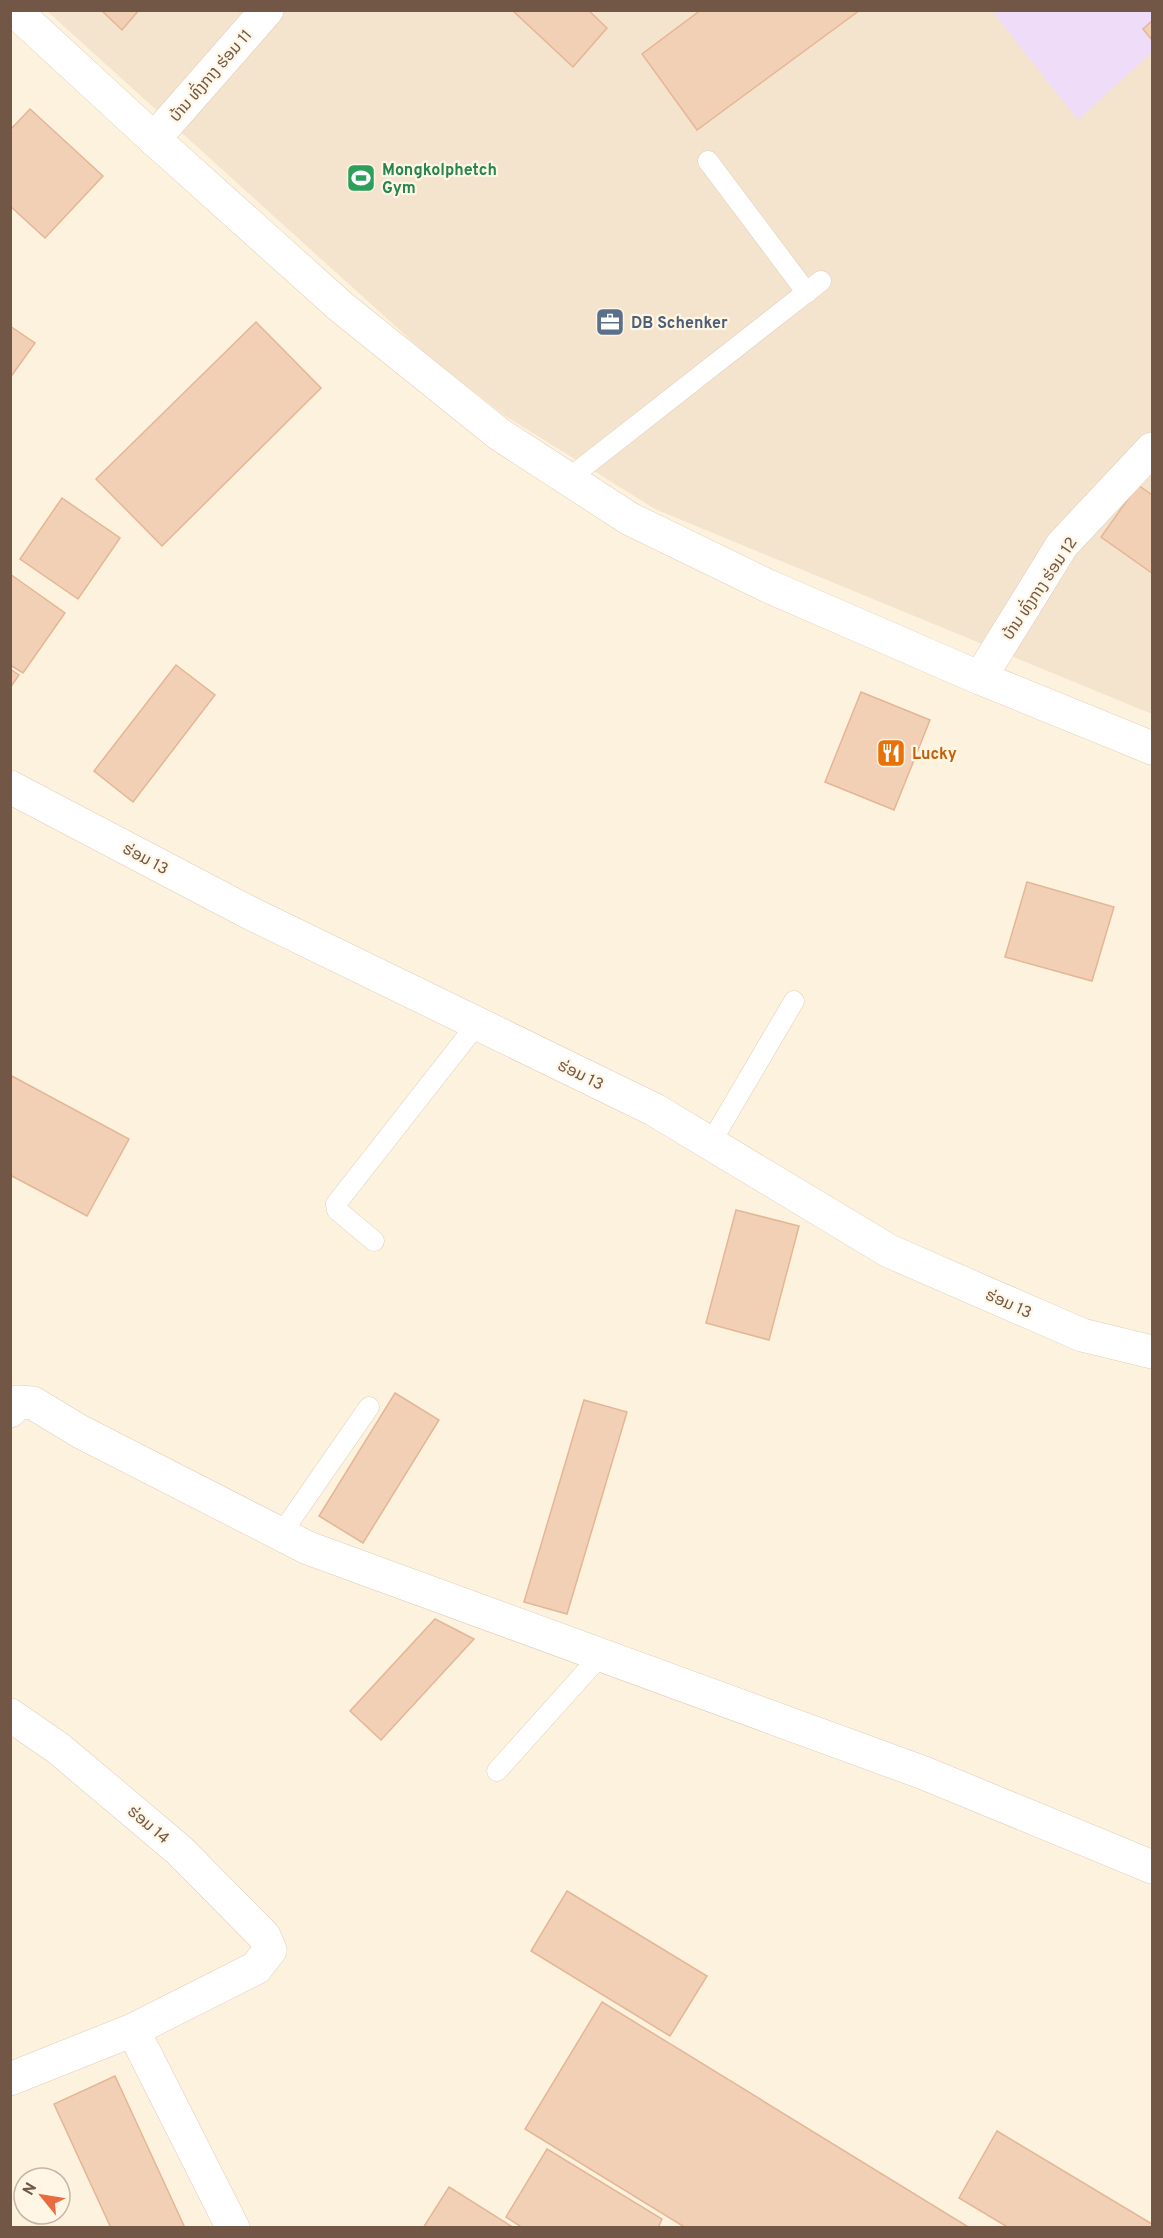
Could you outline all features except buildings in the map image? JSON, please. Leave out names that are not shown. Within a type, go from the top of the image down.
[{"type":"street","points":[[14,10],[340,306],[499,434],[568,479],[630,519],[768,586],[980,678],[1152,748]]},
{"type":"street","name":"ບ້ານ ທົ່ງກາງ ຮ່ອມ 11","points":[[154,139],[267,10]]},
{"type":"street","name":"ບ້ານ ທົ່ງກາງ ຮ່ອມ 12","points":[[980,678],[1062,546],[1152,449]]},
{"type":"street","name":"ຮ່ອມ 13","points":[[10,787],[248,912],[655,1110],[889,1251],[1082,1335],[1152,1352]]},
{"type":"street","points":[[10,1411],[18,1402],[33,1403],[81,1432],[308,1548],[924,1773],[1152,1867]]},
{"type":"street","name":"ຮ່ອມ 14","points":[[10,1715],[58,1748],[180,1850],[264,1936],[270,1950],[256,1968],[133,2030]]},
{"type":"street","points":[[10,2079],[133,2030],[233,2228]]},
{"type":"lane","points":[[568,479],[814,287],[708,161]]},
{"type":"lane","points":[[710,1144],[794,1001]]},
{"type":"lane","points":[[374,1241],[337,1210],[336,1204],[477,1024]]},
{"type":"lane","points":[[281,1534],[369,1407]]},
{"type":"lane","points":[[497,1771],[601,1655]]},
{"type":"shaded area","points":[[47,11],[1152,11],[1152,714],[655,509],[504,415],[424,352]]},
{"type":"shaded area","points":[[992,11],[1152,11],[1152,52],[1078,120]]},
{"type":"place","name":"Mongkolphetch Gym","points":[[361,178]]},
{"type":"place","name":"DB Schenker","points":[[610,322]]},
{"type":"place","name":"Lucky","points":[[891,753]]}]
